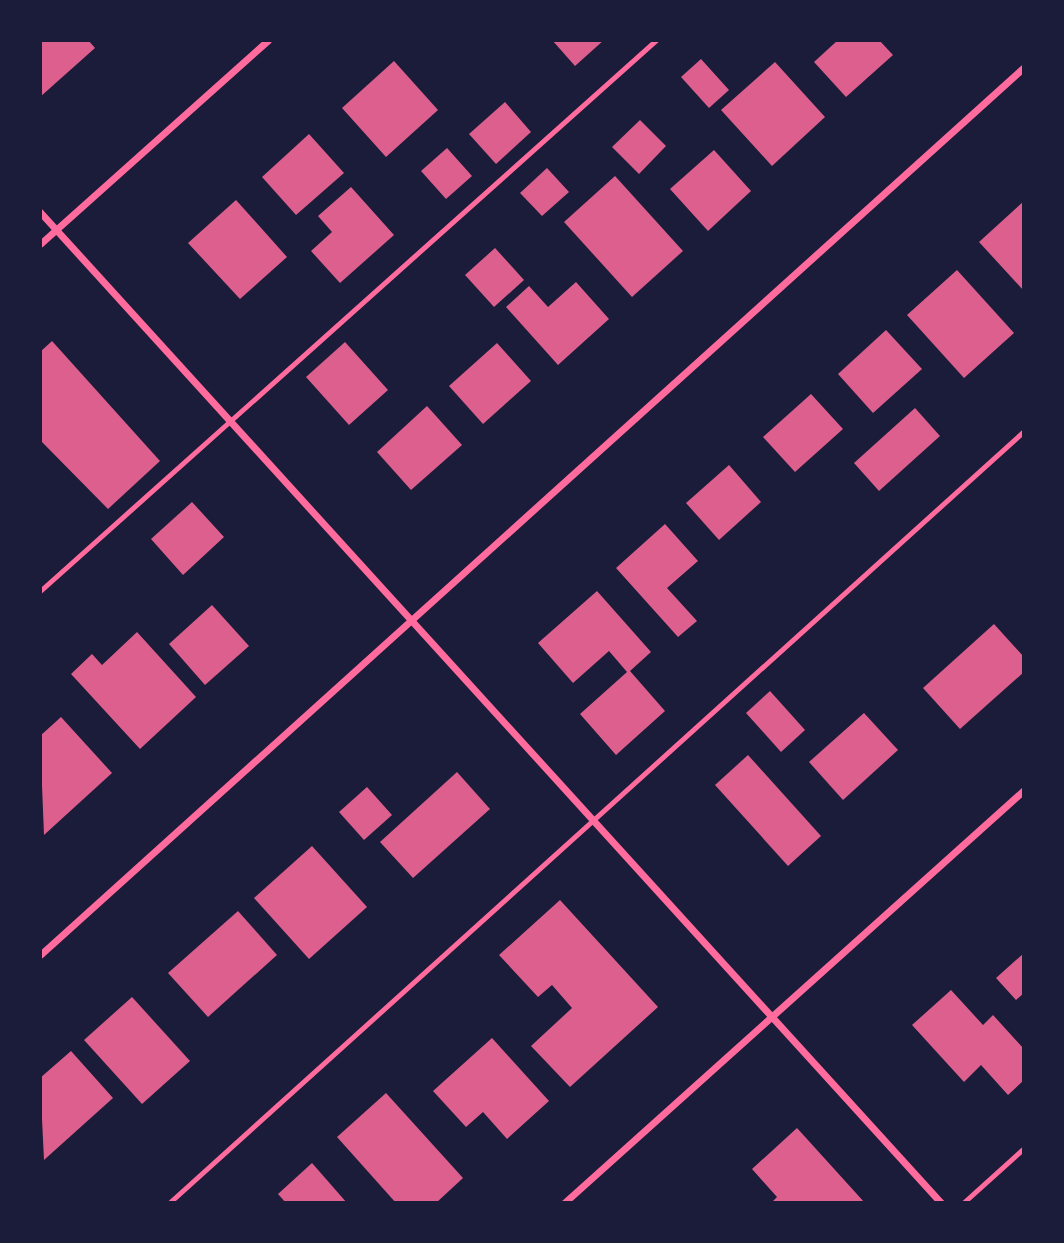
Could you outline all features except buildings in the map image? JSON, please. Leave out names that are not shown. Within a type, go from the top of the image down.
[{"type":"street","points":[[40,244],[268,40]]},
{"type":"street","points":[[40,955],[1024,67]]},
{"type":"street","points":[[40,212],[409,622],[941,1203]]},
{"type":"street","points":[[564,1203],[1024,790]]},
{"type":"lane","points":[[40,591],[656,40]]},
{"type":"lane","points":[[169,1203],[1024,431]]},
{"type":"lane","points":[[963,1203],[1024,1148]]}]
